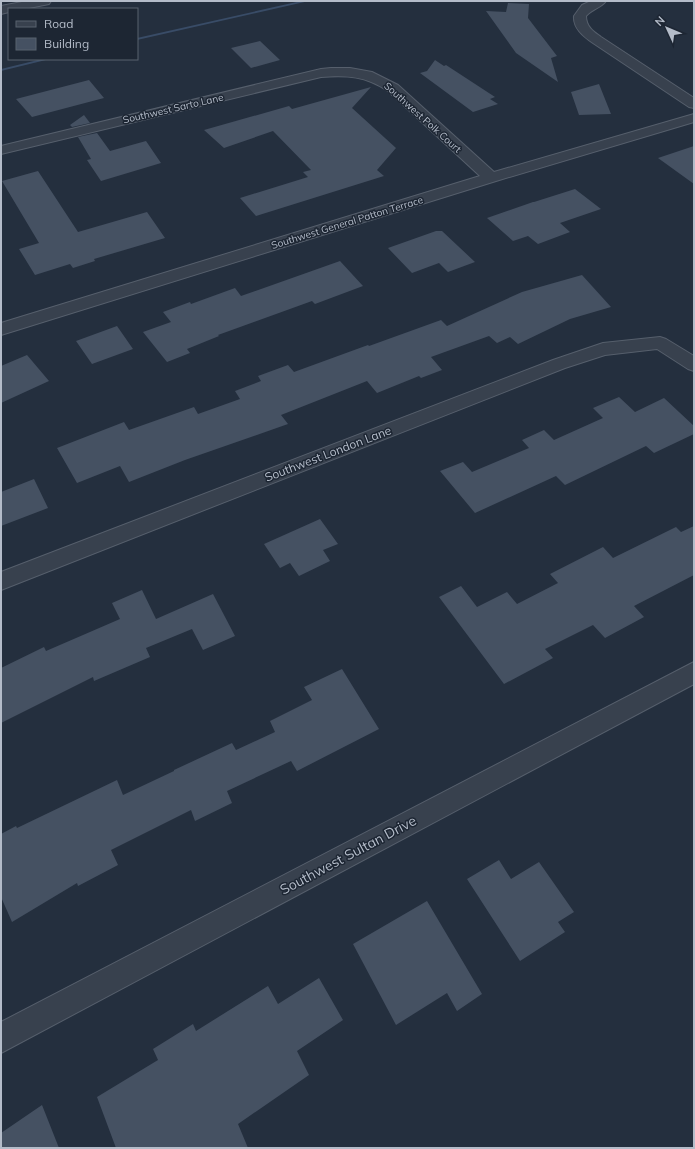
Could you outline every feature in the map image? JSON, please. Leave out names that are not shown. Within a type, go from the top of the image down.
[{"type":"street","points":[[11,8],[45,1]]},
{"type":"street","points":[[600,1],[586,8],[580,16],[580,24],[597,40],[694,104]]},
{"type":"street","name":"Southwest Sarto Lane","points":[[1,150],[314,74],[346,71]]},
{"type":"street","name":"Southwest Polk Court","points":[[346,71],[375,78],[393,88],[491,178]]},
{"type":"street","name":"Southwest General Patton Terrace","points":[[1,329],[491,178],[694,118]]},
{"type":"street","name":"Southwest London Lane","points":[[1,582],[559,364],[603,349],[660,343],[694,365]]},
{"type":"street","name":"Southwest Sultan Drive","points":[[1,1038],[694,672]]},
{"type":"building","points":[[508,3],[529,4],[528,18],[557,56],[551,58],[558,82],[516,53],[486,11],[506,12]]},
{"type":"building","points":[[260,41],[280,60],[251,68],[231,48]]},
{"type":"building","points":[[435,60],[444,66],[446,65],[495,97],[490,99],[498,104],[473,112],[420,73],[427,71]]},
{"type":"building","points":[[89,80],[104,98],[32,117],[16,99]]},
{"type":"building","points":[[599,84],[611,114],[579,115],[571,92]]},
{"type":"building","points":[[371,87],[352,108],[396,148],[377,170],[384,176],[256,216],[240,198],[308,177],[303,172],[311,170],[273,131],[224,148],[204,130],[289,106],[292,109]]},
{"type":"building","points":[[84,115],[90,123],[72,127],[70,125]]},
{"type":"building","points":[[97,133],[110,151],[146,141],[161,163],[101,181],[87,160],[91,159],[78,137]]},
{"type":"building","points":[[694,146],[694,184],[658,158]]},
{"type":"building","points":[[38,171],[78,232],[147,212],[165,238],[94,259],[95,261],[73,268],[70,264],[35,275],[19,249],[39,243],[2,181]]},
{"type":"building","points":[[575,189],[601,209],[560,223],[570,232],[538,244],[528,236],[513,241],[487,218],[533,202]]},
{"type":"building","points":[[436,231],[442,231],[475,262],[448,272],[439,263],[412,273],[388,248]]},
{"type":"building","points":[[340,261],[363,286],[315,304],[312,301],[218,335],[219,336],[187,349],[190,353],[167,362],[143,332],[171,322],[163,312],[190,302],[191,304],[235,288],[241,296]]},
{"type":"building","points":[[582,275],[611,307],[570,319],[518,344],[510,337],[497,343],[489,336],[431,357],[442,370],[421,378],[419,376],[377,393],[367,381],[281,415],[288,424],[185,460],[129,482],[120,466],[77,483],[57,448],[124,422],[129,430],[194,407],[198,414],[240,399],[235,391],[261,381],[258,376],[288,365],[294,372],[441,320],[447,326],[522,292]]},
{"type":"building","points":[[117,326],[133,349],[92,364],[76,341]]},
{"type":"building","points":[[27,355],[49,381],[1,403],[1,366]]},
{"type":"building","points":[[619,397],[635,412],[664,398],[694,426],[694,434],[654,453],[646,446],[565,485],[556,476],[475,513],[440,471],[463,462],[472,472],[529,448],[522,440],[544,430],[554,440],[603,418],[593,408]]},
{"type":"building","points":[[34,479],[48,508],[1,526],[1,492]]},
{"type":"building","points":[[320,519],[338,544],[323,550],[330,561],[299,576],[290,563],[280,568],[264,544]]},
{"type":"building","points":[[694,526],[694,575],[634,606],[644,617],[605,638],[593,625],[545,649],[553,658],[504,684],[439,597],[461,586],[477,607],[507,592],[517,604],[558,583],[550,574],[603,547],[613,558],[676,527],[681,532]]},
{"type":"building","points":[[142,590],[156,619],[213,594],[235,636],[203,650],[192,629],[146,648],[150,657],[94,681],[93,677],[1,723],[1,668],[44,647],[46,651],[120,619],[112,603]]},
{"type":"building","points":[[342,669],[379,729],[297,771],[291,761],[227,791],[232,803],[195,821],[191,810],[111,850],[118,865],[78,886],[77,883],[12,922],[1,897],[1,834],[16,826],[17,828],[117,780],[123,795],[232,743],[236,750],[275,732],[270,721],[312,700],[304,687]]},
{"type":"building","points":[[499,860],[511,879],[539,862],[574,912],[558,922],[565,932],[520,961],[467,879]]},
{"type":"building","points":[[427,901],[482,994],[457,1011],[447,993],[396,1025],[353,944]]},
{"type":"building","points":[[319,978],[343,1020],[297,1051],[309,1075],[238,1124],[248,1148],[116,1148],[97,1097],[158,1060],[153,1049],[193,1024],[196,1031],[268,986],[278,1004]]},
{"type":"building","points":[[42,1105],[59,1148],[1,1148],[1,1133]]},
{"type":"waterway","points":[[138,39],[307,1]]},
{"type":"waterway","points":[[1,70],[44,60]]}]
